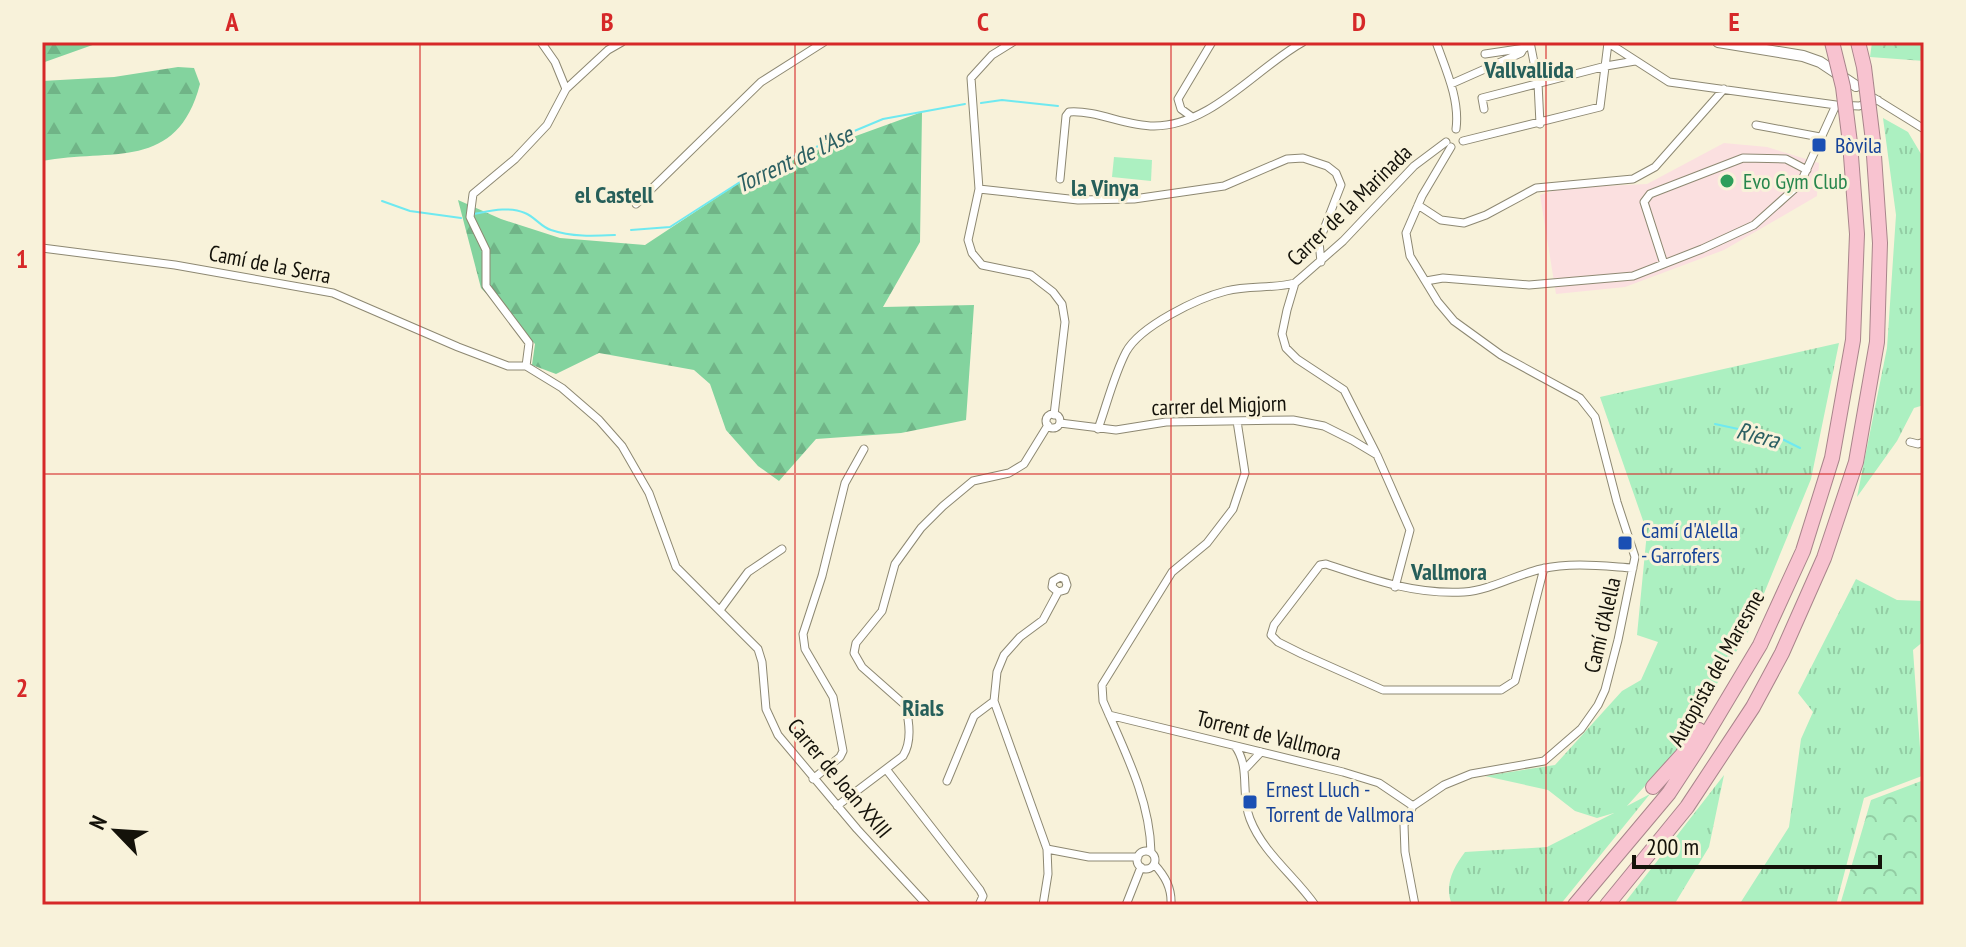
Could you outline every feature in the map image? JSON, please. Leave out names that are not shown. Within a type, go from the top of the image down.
[{"type":"highway","name":"Autopista del Maresme","points":[[1575,905],[1669,793],[1760,645],[1803,551],[1832,458],[1853,340],[1857,234],[1843,87],[1832,42]]},
{"type":"highway","name":"Autopista del Maresme","points":[[1607,905],[1687,807],[1753,707],[1782,653],[1824,558],[1856,462],[1877,342],[1880,243],[1873,141],[1861,42]]},
{"type":"highway","points":[[1653,787],[1682,755],[1760,645]]},
{"type":"street","points":[[541,42],[555,62],[566,89]]},
{"type":"street","points":[[526,366],[529,343],[486,286],[486,250],[470,217],[473,194],[515,159],[547,125],[566,89],[608,50],[622,42]]},
{"type":"street","points":[[636,204],[761,82],[824,42]]},
{"type":"street","points":[[1013,42],[992,55],[971,78],[979,189],[968,240],[976,260],[982,265],[1031,275],[1053,292],[1062,304],[1065,322],[1054,415]]},
{"type":"street","points":[[1192,117],[1181,109],[1178,99],[1212,42]]},
{"type":"street","points":[[1060,179],[1066,116],[1069,112],[1081,111],[1118,121],[1155,126],[1192,117],[1238,91],[1274,60],[1303,42]]},
{"type":"street","points":[[1436,42],[1451,84],[1458,115],[1456,129]]},
{"type":"street","points":[[1608,42],[1669,82],[1836,105],[1859,106],[1878,100]]},
{"type":"street","points":[[1463,141],[1600,107],[1608,42]]},
{"type":"street","points":[[1718,42],[1803,56],[1820,62],[1924,129]]},
{"type":"street","points":[[1856,86],[1861,42]]},
{"type":"street","points":[[1451,84],[1521,53],[1528,46]]},
{"type":"street","points":[[1528,46],[1538,83],[1540,124]]},
{"type":"street","points":[[1485,54],[1528,46]]},
{"type":"street","points":[[1496,52],[1496,64]]},
{"type":"street","points":[[1484,109],[1482,98],[1635,61]]},
{"type":"street","points":[[1418,205],[1441,220],[1464,223],[1486,215],[1536,188],[1633,179],[1655,167],[1724,89]]},
{"type":"street","points":[[1426,281],[1443,278],[1552,284],[1633,276],[1664,264],[1754,225],[1800,184],[1836,105]]},
{"type":"street","points":[[1756,125],[1820,137]]},
{"type":"street","points":[[1456,129],[1462,133],[1460,146],[1449,144],[1448,133],[1456,129]]},
{"type":"street","name":"Camí d'Alella","points":[[1413,806],[1444,785],[1471,774],[1544,761],[1581,729],[1605,689],[1635,557],[1595,417],[1589,406],[1475,339],[1438,302],[1410,256],[1406,233],[1449,144]]},
{"type":"street","name":"Carrer de la Marinada","points":[[1377,455],[1344,390],[1297,359],[1286,348],[1282,334],[1295,283],[1321,262],[1414,166],[1449,144]]},
{"type":"street","points":[[1664,264],[1644,202],[1650,194],[1743,158],[1786,159],[1805,173]]},
{"type":"street","points":[[979,189],[1078,200],[1134,199],[1224,186],[1287,159],[1315,160],[1336,173],[1341,185],[1319,242],[1321,262]]},
{"type":"street","name":"Camí de la Serra","points":[[42,248],[175,265],[333,293],[508,366],[526,366]]},
{"type":"street","points":[[1098,429],[1126,352],[1138,337],[1177,312],[1228,290],[1281,287],[1295,283]]},
{"type":"street","name":"Carrer de Joan XXIII","points":[[526,366],[562,388],[599,420],[622,446],[649,493],[676,567],[758,649],[764,697],[770,721],[778,735],[813,779],[927,905]]},
{"type":"street","points":[[837,806],[907,750],[906,708],[862,667],[854,647],[878,619],[895,564],[921,528],[973,481],[1009,473],[1024,464],[1048,425],[1048,417],[1059,417],[1060,423],[1056,427],[1048,425]]},
{"type":"street","points":[[1141,867],[1148,868],[1154,864],[1150,824],[1102,693],[1104,678],[1136,633],[1172,572],[1213,536],[1233,509],[1242,489],[1245,464],[1237,421]]},
{"type":"street","name":"carrer del Migjorn","points":[[1060,423],[1116,430],[1166,422],[1310,422],[1352,440],[1377,455]]},
{"type":"street","points":[[1910,442],[1924,442]]},
{"type":"street","points":[[813,779],[843,751],[833,697],[805,649],[803,634],[822,576],[845,483],[864,449]]},
{"type":"street","points":[[1377,455],[1410,530],[1395,587]]},
{"type":"street","points":[[720,610],[748,572],[782,549]]},
{"type":"street","points":[[1544,568],[1515,681],[1501,690],[1383,690],[1290,648],[1271,635],[1274,625],[1320,565],[1326,564],[1395,587],[1466,592],[1544,568],[1578,564],[1633,568]]},
{"type":"street","points":[[1043,905],[1048,874],[1047,849],[994,701],[997,672],[1004,655],[1020,637],[1043,620],[1058,592]]},
{"type":"street","points":[[947,781],[974,716],[994,701]]},
{"type":"street","name":"Torrent de Vallmora","points":[[1109,715],[1379,783],[1413,806]]},
{"type":"street","points":[[1235,746],[1246,768],[1245,802],[1257,833],[1315,905]]},
{"type":"street","points":[[1246,768],[1261,752]]},
{"type":"street","points":[[886,769],[982,892],[979,905]]},
{"type":"street","points":[[1413,806],[1404,825],[1405,852],[1415,905]]},
{"type":"street","points":[[1047,849],[1089,857],[1138,857]]},
{"type":"street","points":[[1138,857],[1143,851],[1151,852]]},
{"type":"street","points":[[1126,905],[1141,867],[1138,857]]},
{"type":"street","points":[[1154,864],[1166,879],[1171,892],[1171,905]]},
{"type":"shaded area","points":[[1724,143],[1767,147],[1819,163],[1817,196],[1724,250],[1625,287],[1556,294],[1540,195],[1561,188],[1647,184]]},
{"type":"green space","points":[[42,42],[101,42],[42,63]]},
{"type":"green space","points":[[1872,42],[1924,42],[1924,61],[1870,57]]},
{"type":"green space","points":[[178,67],[194,68],[200,84],[189,112],[175,131],[158,144],[139,151],[42,161],[42,81],[114,77]]},
{"type":"green space","points":[[922,112],[920,242],[883,307],[974,305],[966,420],[901,433],[816,439],[779,481],[758,466],[726,430],[710,384],[694,370],[599,353],[556,374],[532,365],[535,344],[481,288],[458,200],[501,219],[560,238],[645,245],[754,173]]},
{"type":"green space","points":[[1883,118],[1908,132],[1924,159],[1924,405],[1914,408],[1897,441],[1857,497],[1887,348],[1896,215]]},
{"type":"green space","points":[[1114,157],[1152,160],[1151,181],[1112,177]]},
{"type":"green space","points":[[1839,343],[1811,479],[1749,630],[1678,749],[1627,806],[1650,794],[1560,905],[1452,905],[1449,891],[1451,877],[1465,852],[1547,847],[1614,813],[1597,818],[1575,811],[1548,790],[1485,776],[1555,765],[1622,691],[1641,680],[1658,642],[1637,635],[1647,532],[1600,397]]},
{"type":"green space","points":[[1856,579],[1897,600],[1924,601],[1924,641],[1913,650],[1922,776],[1864,798],[1836,905],[1739,905],[1789,827],[1801,739],[1813,712],[1798,693]]},
{"type":"green space","points":[[1724,775],[1709,847],[1674,905],[1623,905]]},
{"type":"green space","points":[[1924,780],[1924,905],[1840,905],[1871,800]]},
{"type":"waterway","name":"Torrent de l'Ase","points":[[981,103],[1002,100],[1058,106]]},
{"type":"waterway","name":"Torrent de l'Ase","points":[[631,230],[670,227],[754,173],[883,119],[965,104]]},
{"type":"waterway","name":"Torrent de l'Ase","points":[[382,201],[410,211],[461,218]]},
{"type":"waterway","name":"Torrent de l'Ase","points":[[474,214],[513,210],[525,213],[547,229],[559,232],[583,236],[615,235]]},
{"type":"waterway","name":"Riera","points":[[1715,424],[1780,438],[1800,448]]},
{"type":"place","name":"Bòvila","points":[[1819,145]]},
{"type":"place","name":"Evo Gym Club","points":[[1727,181]]},
{"type":"place","name":"Camí d'Alella - Garrofers","points":[[1625,543]]},
{"type":"place","name":"Ernest Lluch - Torrent de Vallmora","points":[[1250,802]]},
{"type":"district","name":"Vallvallida","points":[[1529,69]]},
{"type":"district","name":"la Vinya","points":[[1105,187]]},
{"type":"district","name":"el Castell","points":[[614,194]]},
{"type":"district","name":"Vallmora","points":[[1449,571]]},
{"type":"district","name":"Rials","points":[[923,707]]}]
